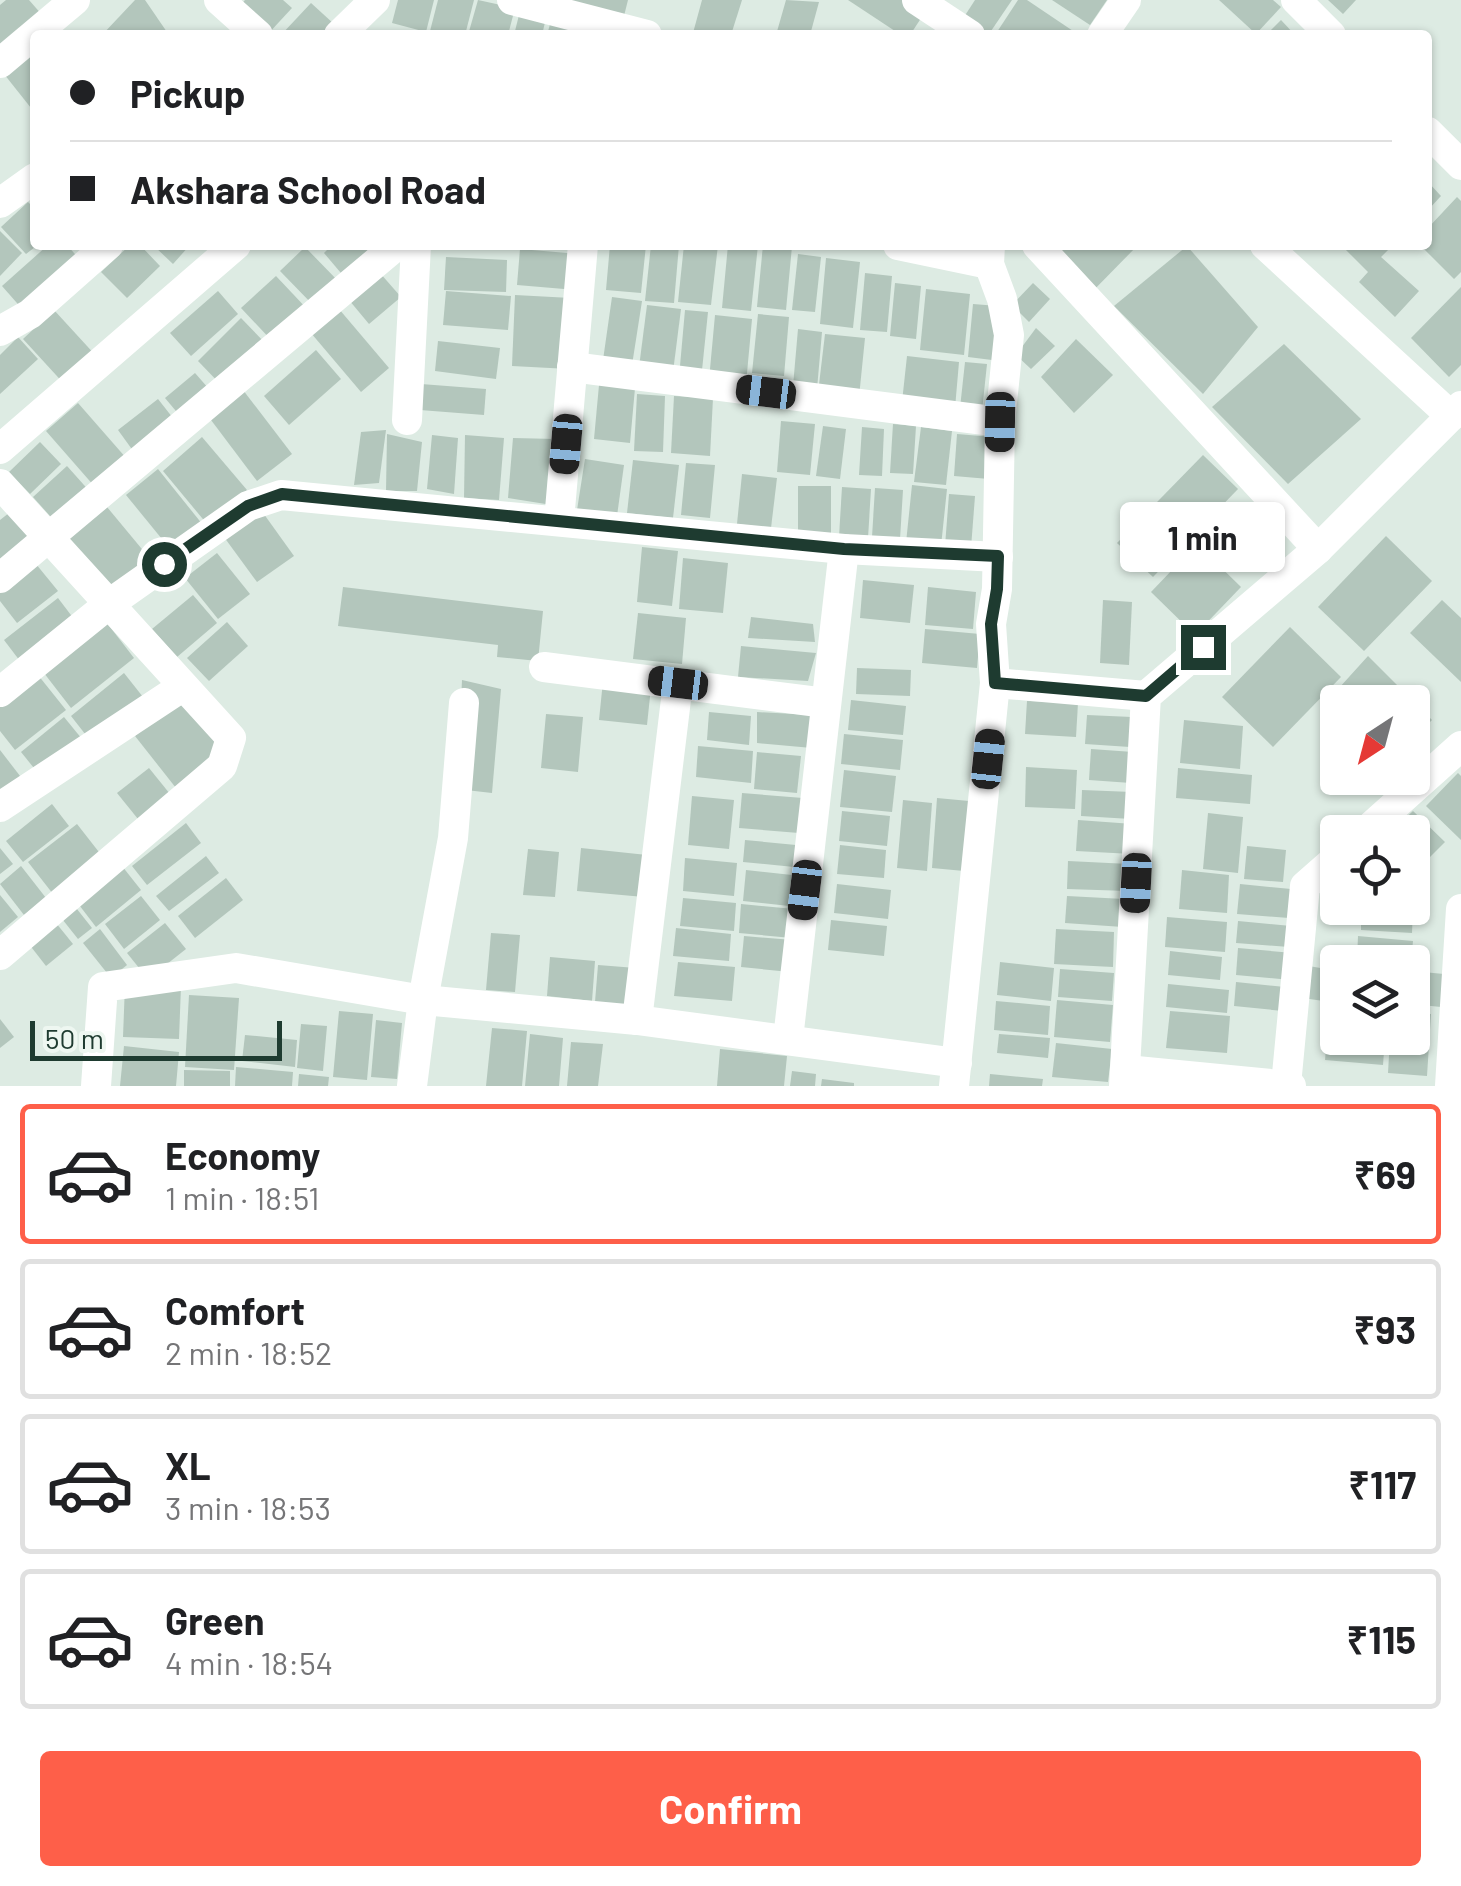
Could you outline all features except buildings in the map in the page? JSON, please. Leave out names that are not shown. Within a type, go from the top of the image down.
[{"type":"street","points":[[219,0],[252,30]]},
{"type":"street","points":[[345,30],[375,0]]},
{"type":"street","points":[[512,0],[628,30]]},
{"type":"street","points":[[917,0],[962,30]]},
{"type":"street","points":[[1105,30],[1126,0]]},
{"type":"street","points":[[1296,0],[1326,30]]},
{"type":"street","points":[[0,64],[30,43]]},
{"type":"street","points":[[1432,136],[1461,166]]},
{"type":"street","points":[[0,203],[30,182]]},
{"type":"street","points":[[0,332],[30,314],[102,250]]},
{"type":"street","points":[[0,449],[230,250]]},
{"type":"street","points":[[0,578],[391,250]]},
{"type":"street","points":[[407,420],[416,250]]},
{"type":"street","points":[[558,521],[582,250]]},
{"type":"street","points":[[96,1086],[103,987],[236,968],[423,1000],[788,1039],[956,1074],[995,683],[991,624],[997,589],[1000,422],[1009,335],[990,255],[944,250]]},
{"type":"street","points":[[1042,250],[1318,549]]},
{"type":"street","points":[[995,683],[1146,696],[1318,549],[1456,411],[1271,250]]},
{"type":"street","points":[[572,367],[1000,422]]},
{"type":"street","points":[[0,484],[231,738],[222,766],[0,955]]},
{"type":"street","points":[[0,692],[108,604],[248,506],[282,494],[844,549],[998,556]]},
{"type":"street","points":[[788,1039],[844,549]]},
{"type":"street","points":[[544,667],[826,703]]},
{"type":"street","points":[[636,1020],[678,683]]},
{"type":"street","points":[[0,807],[182,686]]},
{"type":"street","points":[[1146,696],[1125,1078],[1288,1086],[1305,886],[1320,873]]},
{"type":"street","points":[[412,1086],[423,1000],[454,838],[464,703]]},
{"type":"street","points":[[1383,815],[1461,746]]},
{"type":"street","points":[[1450,1086],[1461,909]]},
{"type":"route","points":[[164,564],[248,506],[282,494],[844,549],[998,556],[991,624],[995,683],[1146,696],[1203,647]]}]
